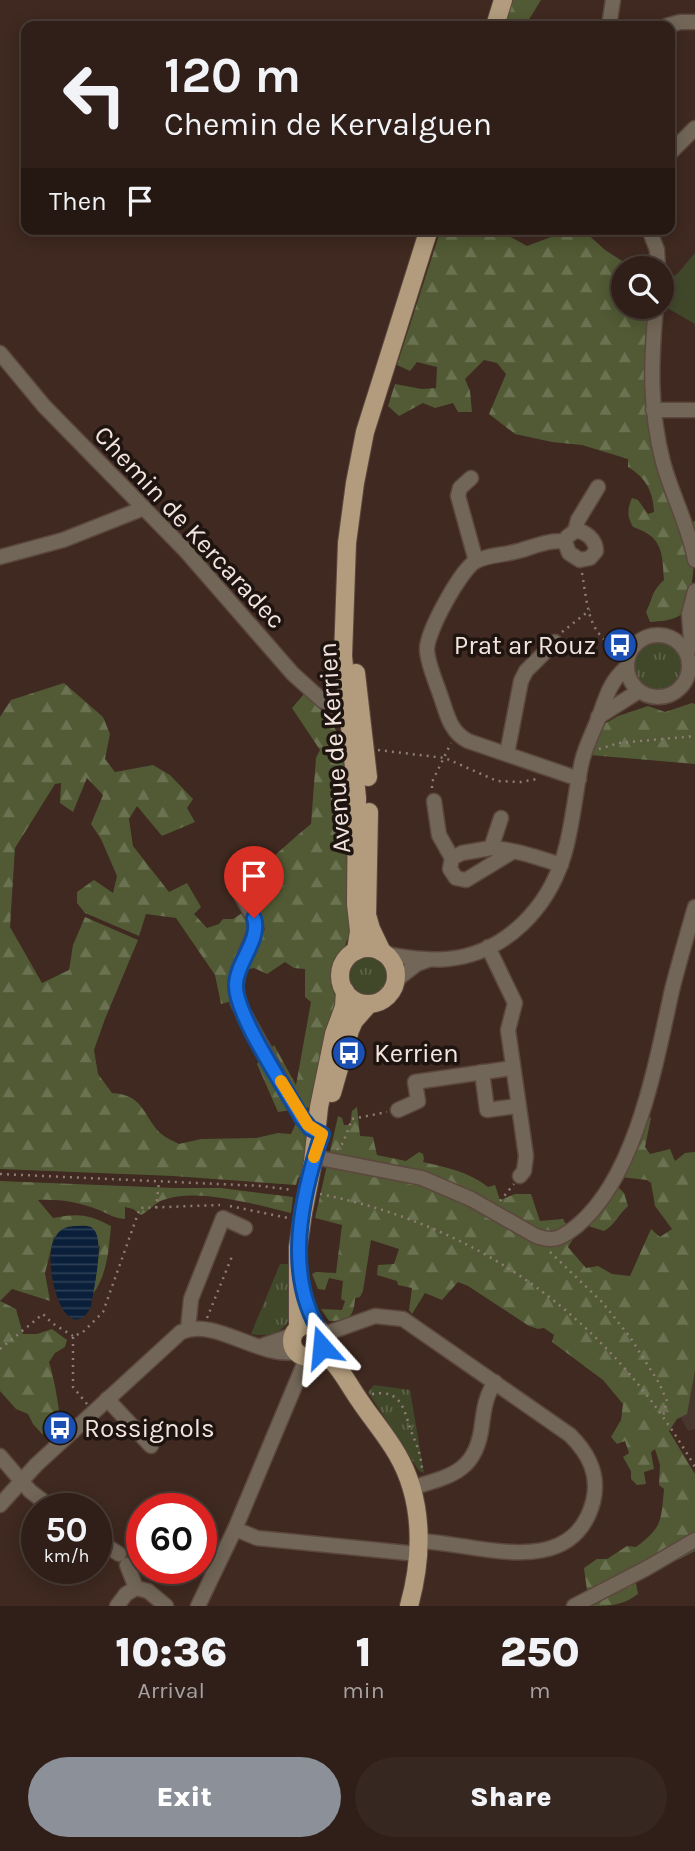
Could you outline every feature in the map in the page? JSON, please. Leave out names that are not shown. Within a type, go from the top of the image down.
[{"type":"main road","points":[[497,21],[503,0]]},
{"type":"main road","name":"Avenue de Kerrien","points":[[356,951],[359,931],[356,904],[357,798],[345,579],[352,504],[365,432],[427,235]]},
{"type":"main road","name":"Avenue de Kerrien","points":[[354,708],[365,749],[370,831],[367,915],[383,953]]},
{"type":"main road","points":[[345,991],[355,1001],[377,1003],[389,994],[396,980],[394,965],[383,953],[373,949],[356,951],[348,956],[340,973],[345,991],[344,1007],[331,1047],[318,1132],[317,1160],[303,1213],[298,1247],[300,1277],[308,1341],[336,1363],[418,1486],[419,1548],[409,1606]]},
{"type":"main road","points":[[318,1132],[350,1030],[369,1004]]},
{"type":"street","points":[[610,21],[613,0]]},
{"type":"street","points":[[675,23],[695,22]]},
{"type":"street","points":[[675,148],[695,128]]},
{"type":"street","points":[[651,235],[657,256]]},
{"type":"street","points":[[655,319],[651,377],[653,410],[663,462],[689,515],[695,560]]},
{"type":"street","name":"Chemin de Kercaradec","points":[[0,353],[44,406],[184,549],[293,674],[323,701],[336,707],[354,708]]},
{"type":"street","points":[[653,410],[695,410]]},
{"type":"street","points":[[471,478],[460,488],[458,496],[476,561]]},
{"type":"street","points":[[579,779],[468,741],[456,733],[448,718],[427,647],[432,631],[464,572],[476,561],[570,537],[585,533],[594,541],[599,553],[580,560],[569,553],[570,537],[598,487]]},
{"type":"street","points":[[0,557],[63,540],[144,508]]},
{"type":"street","points":[[628,661],[631,681],[639,691],[647,695],[669,696],[688,685],[690,614],[695,592]]},
{"type":"street","points":[[669,637],[690,614]]},
{"type":"street","points":[[396,980],[417,964],[461,957],[488,947],[513,933],[534,913],[549,891],[561,865],[586,750],[610,687],[642,640],[655,635],[669,637],[682,647],[690,658]]},
{"type":"street","points":[[507,754],[521,681],[526,671],[555,642]]},
{"type":"street","points":[[598,717],[639,691]]},
{"type":"street","points":[[434,801],[439,835],[452,858],[450,869],[456,878],[463,881],[512,852]]},
{"type":"street","points":[[491,848],[501,818]]},
{"type":"street","points":[[452,858],[463,853],[491,848],[561,865]]},
{"type":"street","points":[[241,895],[254,918],[256,928],[239,969],[236,986],[238,1003],[302,1118],[318,1132]]},
{"type":"street","points":[[317,1160],[422,1178],[493,1211],[542,1239],[560,1239],[596,1207],[613,1183],[644,1106],[695,907]]},
{"type":"street","points":[[488,947],[515,1003],[508,1030],[526,1156],[520,1176]]},
{"type":"street","points":[[383,953],[429,960]]},
{"type":"street","points":[[398,1110],[418,1101],[415,1082],[512,1068]]},
{"type":"street","points":[[482,1072],[487,1110],[518,1106]]},
{"type":"street","points":[[195,1329],[191,1299],[223,1218],[245,1228]]},
{"type":"street","points":[[0,1505],[22,1480],[171,1339],[195,1329],[261,1346],[276,1353],[375,1316],[403,1319],[570,1435],[586,1453],[594,1473],[595,1486],[586,1519],[567,1541],[539,1553],[262,1538],[235,1529]]},
{"type":"street","points":[[198,1606],[235,1529],[299,1377],[308,1341]]},
{"type":"street","points":[[418,1486],[455,1472],[474,1457],[480,1439],[485,1405],[495,1382]]},
{"type":"street","points":[[107,1399],[151,1446]]},
{"type":"street","points":[[0,1456],[34,1493]]},
{"type":"street","points":[[573,1606],[647,1569],[695,1540]]},
{"type":"street","points":[[112,1551],[123,1559],[136,1588]]},
{"type":"street","points":[[117,1606],[126,1594],[136,1588],[148,1591],[166,1606]]},
{"type":"path","points":[[580,560],[596,632],[628,661]]},
{"type":"path","points":[[555,642],[556,635],[590,610]]},
{"type":"path","points":[[586,750],[619,743],[695,736]]},
{"type":"path","points":[[365,749],[445,758],[497,781],[534,780],[544,775],[549,768]]},
{"type":"path","points":[[434,801],[432,785],[445,758]]},
{"type":"path","points":[[317,1160],[341,1146],[352,1119],[398,1110]]},
{"type":"path","points":[[0,1174],[262,1186],[303,1192]]},
{"type":"path","points":[[493,1211],[520,1176]]},
{"type":"path","points":[[73,1336],[82,1333],[103,1312],[140,1209],[156,1208],[159,1182]]},
{"type":"path","points":[[317,1194],[363,1204],[452,1237],[486,1255],[552,1299],[619,1359],[663,1416],[695,1467]]},
{"type":"path","points":[[542,1239],[549,1251],[602,1302],[631,1338],[667,1401],[663,1416]]},
{"type":"path","points":[[195,1329],[233,1254]]},
{"type":"path","points":[[0,1349],[43,1314],[73,1336]]},
{"type":"path","points":[[73,1336],[74,1387],[93,1412]]},
{"type":"path","points":[[360,1401],[380,1393],[395,1398],[402,1404],[418,1443],[423,1471],[418,1486]]},
{"type":"shaded area","points":[[695,1300],[695,1429],[688,1431],[674,1405]]},
{"type":"green space","points":[[507,0],[541,0],[528,21],[501,21]]},
{"type":"green space","points":[[439,235],[507,235],[527,246],[551,237],[549,235],[589,235],[614,256],[611,256],[611,319],[648,319],[646,373],[682,526],[695,521],[692,583],[682,614],[667,620],[650,622],[646,612],[654,592],[664,580],[663,561],[655,541],[633,527],[629,516],[632,498],[638,500],[648,514],[654,512],[650,491],[640,476],[628,467],[628,459],[582,445],[515,434],[489,414],[506,374],[497,363],[484,360],[465,379],[470,391],[472,412],[458,412],[453,403],[435,408],[423,403],[399,416],[388,406],[395,384],[422,389],[436,388],[437,367],[417,362],[410,371],[397,365]]},
{"type":"green space","points":[[695,253],[695,324],[674,312],[674,276]]},
{"type":"green space","points":[[658,642],[675,649],[682,666],[675,683],[658,690],[641,683],[634,666],[641,649]]},
{"type":"green space","points":[[64,683],[103,717],[110,734],[105,759],[115,772],[153,765],[170,775],[193,799],[187,808],[195,822],[162,836],[137,806],[129,819],[133,846],[169,892],[187,883],[201,907],[194,914],[207,928],[219,924],[223,919],[233,919],[251,907],[241,882],[311,824],[316,758],[320,750],[292,708],[304,694],[325,714],[344,744],[348,754],[354,929],[346,942],[345,955],[339,967],[337,1006],[312,1107],[278,1112],[257,1064],[274,1045],[296,1085],[311,1002],[305,997],[305,969],[294,968],[285,962],[267,974],[254,968],[244,970],[265,929],[259,918],[232,1001],[221,1004],[215,975],[176,918],[146,914],[139,936],[85,913],[77,903],[77,892],[94,880],[113,893],[117,876],[101,839],[91,824],[103,795],[87,778],[73,812],[60,803],[61,783],[55,784],[15,848],[10,927],[42,983],[69,970],[73,945],[85,917],[138,940],[94,1050],[98,1074],[112,1093],[122,1094],[136,1101],[159,1132],[179,1144],[201,1139],[291,1134],[296,1123],[306,1130],[309,1142],[305,1172],[298,1178],[296,1185],[173,1176],[0,1169],[0,717],[11,700]]},
{"type":"green space","points":[[695,704],[695,764],[590,755],[599,727],[618,716],[648,706],[665,712]]},
{"type":"green space","points":[[369,957],[377,958],[383,963],[388,969],[388,985],[383,991],[377,996],[369,997],[361,996],[355,991],[350,985],[349,977],[350,969],[355,963],[361,958]]},
{"type":"green space","points":[[357,1107],[360,1136],[373,1137],[377,1155],[406,1161],[419,1152],[423,1154],[423,1162],[465,1174],[488,1187],[495,1185],[500,1200],[515,1194],[531,1194],[540,1221],[563,1219],[567,1226],[577,1215],[588,1211],[594,1198],[616,1185],[624,1193],[628,1206],[608,1229],[604,1231],[588,1226],[577,1233],[568,1247],[586,1268],[598,1266],[612,1274],[630,1276],[651,1229],[660,1237],[672,1229],[655,1206],[651,1183],[647,1180],[621,1177],[648,1116],[651,1118],[645,1147],[650,1154],[670,1149],[675,1161],[685,1153],[695,1152],[695,1370],[687,1414],[677,1419],[669,1431],[695,1474],[695,1551],[680,1559],[631,1575],[638,1594],[627,1601],[589,1606],[584,1568],[597,1559],[607,1559],[627,1546],[636,1547],[651,1534],[661,1516],[664,1489],[659,1485],[660,1465],[655,1449],[651,1452],[654,1469],[644,1472],[646,1484],[637,1485],[631,1479],[631,1471],[623,1457],[629,1453],[625,1441],[617,1444],[611,1437],[621,1420],[623,1404],[603,1380],[552,1342],[554,1335],[544,1328],[529,1326],[458,1282],[442,1300],[425,1293],[412,1314],[409,1310],[412,1288],[377,1275],[378,1265],[394,1264],[399,1249],[371,1240],[363,1291],[360,1297],[355,1298],[352,1314],[346,1319],[329,1321],[321,1309],[342,1310],[345,1301],[341,1299],[343,1281],[329,1278],[325,1290],[318,1289],[312,1274],[336,1273],[342,1225],[315,1218],[338,1116],[342,1118],[344,1125],[350,1125],[352,1111]]},
{"type":"green space","points":[[0,1181],[221,1188],[293,1197],[291,1213],[210,1196],[177,1196],[163,1200],[141,1215],[125,1207],[125,1219],[76,1203],[38,1200],[53,1218],[83,1216],[111,1226],[108,1253],[98,1287],[93,1294],[100,1246],[54,1237],[45,1273],[50,1301],[12,1289],[0,1301]]},
{"type":"green space","points":[[280,1264],[288,1264],[291,1315],[275,1333],[251,1334]]},
{"type":"green space","points":[[0,1301],[16,1309],[23,1334],[37,1334],[52,1329],[67,1340],[65,1347],[55,1353],[49,1362],[61,1423],[56,1431],[42,1434],[28,1414],[16,1409],[0,1391]]},
{"type":"green space","points":[[374,1385],[410,1390],[424,1473],[419,1471],[368,1392]]},
{"type":"water","points":[[91,1227],[96,1232],[99,1252],[91,1307],[81,1318],[72,1319],[64,1311],[57,1297],[51,1263],[56,1236],[64,1228]]},
{"type":"slow traffic","points":[[281,1081],[302,1118],[310,1128],[322,1134],[314,1157]]},
{"type":"place","name":"Prat ar Rouz","points":[[620,645]]},
{"type":"place","name":"Kerrien","points":[[349,1053]]},
{"type":"place","name":"Rossignols","points":[[60,1428]]},
{"type":"route","points":[[254,918],[256,928],[236,979],[238,1003],[302,1118],[310,1128],[322,1134],[314,1157],[299,1234],[298,1259],[305,1296],[322,1335],[322,1347]]}]
